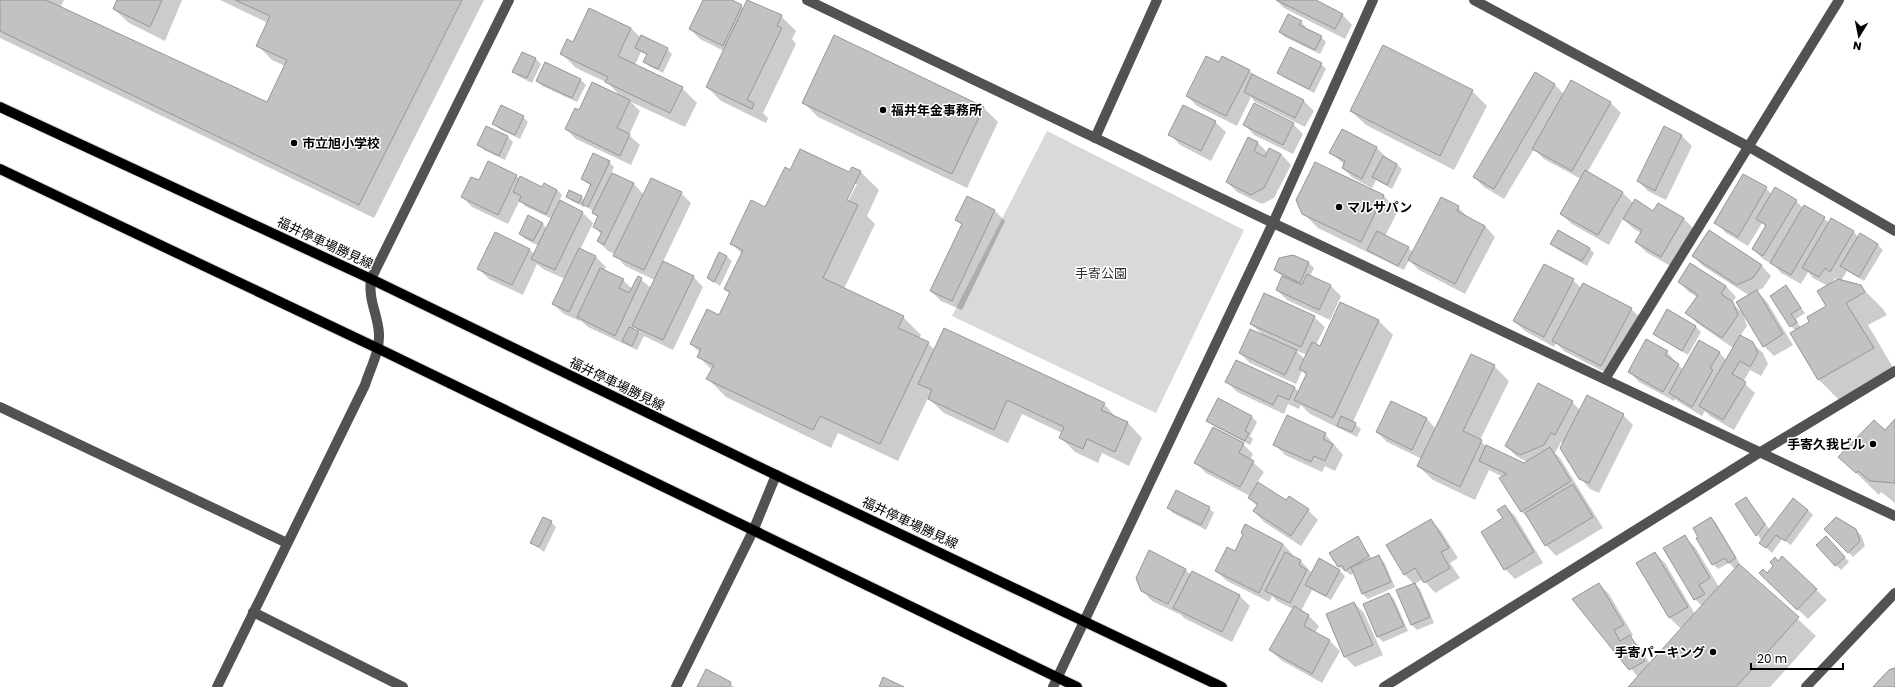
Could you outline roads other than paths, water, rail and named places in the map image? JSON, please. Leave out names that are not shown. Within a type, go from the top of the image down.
[{"type":"main road","name":"福井停車場勝見線","points":[[0,107],[371,278],[776,475],[1086,621],[1222,687]]},
{"type":"main road","points":[[0,169],[377,348],[753,531],[1055,682],[1077,687]]},
{"type":"street","points":[[217,687],[365,385],[377,348],[379,334],[369,292],[371,278],[509,0]]},
{"type":"street","points":[[808,0],[1273,223],[1895,516]]},
{"type":"street","points":[[1095,138],[1157,0]]},
{"type":"street","points":[[1055,682],[1086,621],[1273,223],[1373,0]]},
{"type":"street","points":[[1474,0],[1749,147],[1895,231]]},
{"type":"street","points":[[1605,379],[1839,0]]},
{"type":"street","points":[[1384,687],[1759,453],[1895,371]]},
{"type":"street","points":[[0,407],[287,542]]},
{"type":"street","points":[[676,687],[753,531],[776,475]]},
{"type":"street","points":[[1806,687],[1895,593]]},
{"type":"street","points":[[253,612],[403,687]]},
{"type":"place","name":"福井年金事務所","points":[[883,110]]},
{"type":"place","name":"市立旭小学校","points":[[294,143]]},
{"type":"place","name":"マルサパン","points":[[1339,207]]},
{"type":"place","name":"手寄久我ビル","points":[[1873,444]]},
{"type":"place","name":"手寄パーキング","points":[[1713,652]]},
{"type":"park label","name":"手寄公園","points":[[1101,273]]}]
